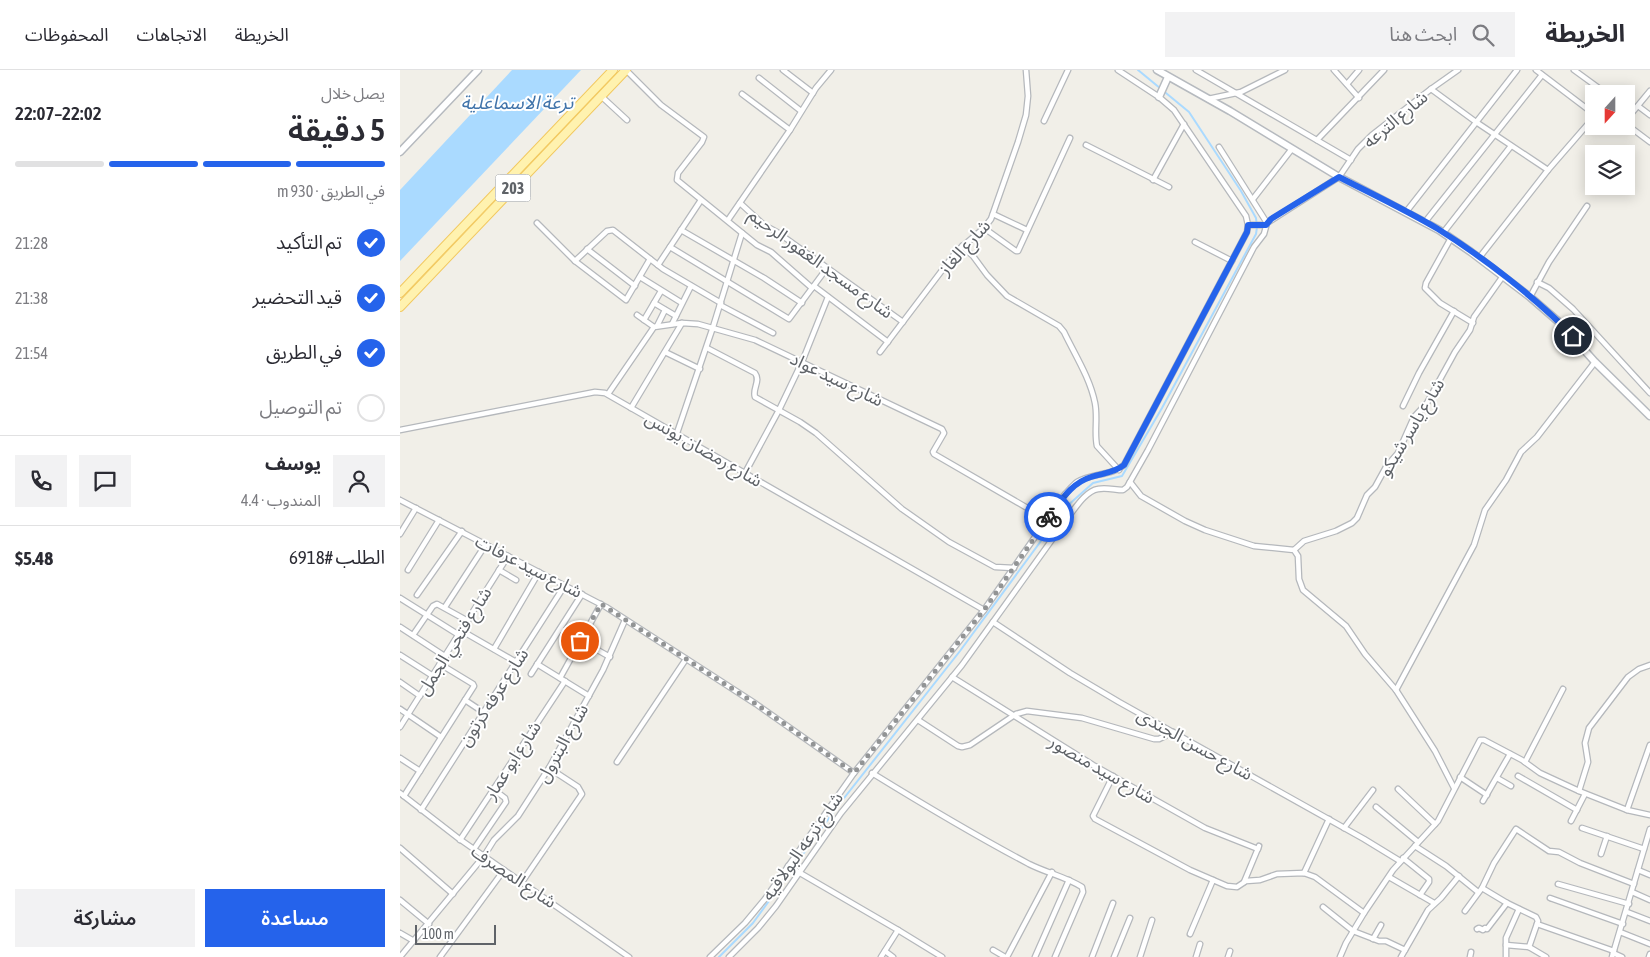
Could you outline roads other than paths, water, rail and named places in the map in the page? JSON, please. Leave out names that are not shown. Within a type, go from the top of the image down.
[{"type":"main road","points":[[400,152],[478,70]]},
{"type":"main road","name":"203","points":[[400,293],[613,70]]},
{"type":"main road","name":"203","points":[[400,307],[626,70]]},
{"type":"main road","points":[[1157,70],[1292,150],[1341,175],[1451,238],[1530,295],[1560,323],[1595,362],[1650,416]]},
{"type":"main road","points":[[1159,96],[1168,77]]},
{"type":"street","points":[[626,70],[662,105],[702,134],[702,142],[676,178],[757,245],[771,252],[813,287],[888,342]]},
{"type":"street","points":[[783,70],[813,93]]},
{"type":"street","points":[[728,220],[830,70]]},
{"type":"street","name":"شارع الغاز","points":[[880,352],[962,246],[984,228],[993,214],[1026,115],[1028,96],[1026,70]]},
{"type":"street","points":[[1044,121],[1068,70]]},
{"type":"street","points":[[962,246],[1007,296],[1059,326],[1064,332],[1088,381],[1094,402],[1097,446],[1119,470],[1130,456],[1250,225],[1246,216],[1174,110],[1159,96],[1118,70]]},
{"type":"street","points":[[1196,70],[1317,140],[1350,162]]},
{"type":"street","points":[[1208,99],[1253,87],[1285,70]]},
{"type":"street","points":[[1334,70],[1359,98]]},
{"type":"street","points":[[1347,84],[1359,70]]},
{"type":"street","points":[[1317,140],[1384,70]]},
{"type":"street","name":"شارع الترعه","points":[[1341,175],[1372,135],[1458,70]]},
{"type":"street","points":[[1406,212],[1517,70]]},
{"type":"street","points":[[1536,70],[1585,108]]},
{"type":"street","points":[[1574,70],[1595,85]]},
{"type":"street","points":[[1425,222],[1542,75]]},
{"type":"street","points":[[759,78],[801,112]]},
{"type":"street","points":[[1431,89],[1476,122],[1548,170]]},
{"type":"street","points":[[1635,109],[1650,91]]},
{"type":"street","points":[[742,94],[790,130]]},
{"type":"street","points":[[601,96],[627,120]]},
{"type":"street","points":[[1638,106],[1650,115]]},
{"type":"street","points":[[1153,180],[1184,124]]},
{"type":"street","points":[[1479,258],[1585,126]]},
{"type":"street","points":[[1635,131],[1650,142]]},
{"type":"street","points":[[984,228],[1016,252],[1018,250],[1070,138]]},
{"type":"street","points":[[1086,146],[1168,187]]},
{"type":"street","points":[[1443,233],[1511,146]]},
{"type":"street","points":[[1219,147],[1253,199],[1265,224],[1264,234],[1254,247],[1130,482],[1141,496],[1205,530],[1249,545],[1294,550],[1298,556],[1299,579],[1303,590],[1346,626],[1365,654],[1396,690],[1435,751],[1454,788]]},
{"type":"street","points":[[1253,199],[1292,150]]},
{"type":"street","points":[[1250,225],[1265,224],[1341,175]]},
{"type":"street","points":[[658,265],[701,200]]},
{"type":"street","name":"شارع مسجد الغفور الرحيم","points":[[740,203],[764,226],[777,232],[903,322]]},
{"type":"street","points":[[1530,295],[1586,206]]},
{"type":"street","points":[[993,214],[1028,230]]},
{"type":"street","points":[[537,223],[575,261],[626,300],[650,259]]},
{"type":"street","points":[[681,230],[734,260],[802,303]]},
{"type":"street","points":[[575,261],[606,231],[615,231],[658,265],[690,286],[773,333]]},
{"type":"street","points":[[677,433],[700,369],[742,232]]},
{"type":"street","points":[[1451,238],[1425,285],[1428,292],[1472,323]]},
{"type":"street","points":[[1195,242],[1232,261]]},
{"type":"street","points":[[670,247],[787,319],[791,318],[827,268]]},
{"type":"street","points":[[587,249],[635,286]]},
{"type":"street","name":"شارع ياسر شيكو","points":[[1294,550],[1307,540],[1336,531],[1352,523],[1357,518],[1366,497],[1398,453],[1414,417],[1427,403],[1455,352],[1470,330],[1474,317],[1503,276]]},
{"type":"street","points":[[640,277],[682,303]]},
{"type":"street","points":[[1536,284],[1553,291],[1573,309],[1650,393]]},
{"type":"street","points":[[672,324],[690,286]]},
{"type":"street","points":[[644,320],[661,290]]},
{"type":"street","points":[[745,472],[779,410],[802,362],[828,297]]},
{"type":"street","points":[[654,303],[676,316]]},
{"type":"street","points":[[400,430],[595,392],[608,394],[665,310]]},
{"type":"street","points":[[1403,406],[1418,373],[1454,311]]},
{"type":"street","points":[[637,315],[655,326]]},
{"type":"street","points":[[632,408],[682,324]]},
{"type":"street","name":"شارع سيد عواد","points":[[655,326],[698,324],[759,341],[942,429],[944,434],[933,452],[934,454],[1048,520]]},
{"type":"street","points":[[706,348],[755,373],[758,379],[754,396],[816,433],[902,509],[949,542],[994,567],[1014,568]]},
{"type":"street","points":[[665,352],[700,369]]},
{"type":"street","points":[[1396,690],[1474,546],[1485,510],[1506,480],[1521,452],[1537,438],[1595,362]]},
{"type":"street","name":"شارع رمضان يونس","points":[[608,394],[984,610]]},
{"type":"street","name":"شارع ترعه البولاقيه","points":[[710,957],[745,923],[765,899],[854,773],[984,610],[1065,494],[1078,482],[1119,470]]},
{"type":"street","name":"شارع ترعه البولاقيه","points":[[730,957],[767,918],[841,813],[952,677],[1085,497],[1098,488],[1123,490],[1130,482]]},
{"type":"street","name":"شارع سيد عرفات","points":[[400,500],[601,604],[756,704],[854,773]]},
{"type":"street","points":[[400,534],[416,508]]},
{"type":"street","points":[[408,570],[439,520]]},
{"type":"street","points":[[417,596],[462,532]]},
{"type":"street","points":[[444,607],[486,544]]},
{"type":"street","name":"شارع فتحي الجمل","points":[[400,727],[446,657],[508,556]]},
{"type":"street","points":[[499,570],[516,580]]},
{"type":"street","points":[[494,649],[539,572]]},
{"type":"street","name":"شارع عرفه كرتون","points":[[420,810],[565,585]]},
{"type":"street","points":[[532,674],[582,594]]},
{"type":"street","points":[[400,598],[427,615],[516,662]]},
{"type":"street","points":[[413,635],[434,604],[439,604],[468,621]]},
{"type":"street","points":[[560,678],[601,604]]},
{"type":"street","name":"شارع البترول","points":[[400,957],[484,856],[494,840],[518,816],[549,768],[589,696],[610,657],[625,620]]},
{"type":"street","name":"شارع حسن الجندى","points":[[994,622],[1070,672],[1401,860],[1429,880],[1430,882],[1420,895]]},
{"type":"street","points":[[400,627],[446,657]]},
{"type":"street","points":[[560,629],[610,657]]},
{"type":"street","points":[[400,655],[433,676]]},
{"type":"street","points":[[617,762],[686,659]]},
{"type":"street","points":[[402,795],[420,772],[474,686],[440,664]]},
{"type":"street","points":[[538,664],[589,696]]},
{"type":"street","points":[[1579,792],[1588,762],[1585,743],[1589,728],[1628,676],[1638,669],[1650,665]]},
{"type":"street","name":"شارع سيد منصور","points":[[952,677],[1113,776],[1212,831],[1259,848],[1244,882]]},
{"type":"street","name":"شارع ابو عمار","points":[[460,840],[565,681]]},
{"type":"street","points":[[400,682],[420,696]]},
{"type":"street","points":[[1525,762],[1563,690]]},
{"type":"street","points":[[465,700],[484,712]]},
{"type":"street","points":[[400,709],[441,737]]},
{"type":"street","points":[[918,720],[962,748],[970,745],[1013,716],[1022,712],[1034,711],[1072,716],[1154,739],[1159,739],[1174,732]]},
{"type":"street","points":[[1340,957],[1364,913],[1401,860],[1435,824],[1480,740],[1484,740],[1525,762],[1540,773],[1579,792],[1627,810],[1649,813]]},
{"type":"street","points":[[1627,810],[1650,745]]},
{"type":"street","points":[[1483,801],[1510,754]]},
{"type":"street","points":[[400,758],[420,772]]},
{"type":"street","points":[[522,882],[582,794],[578,787],[549,768]]},
{"type":"street","points":[[872,773],[938,813],[1031,864],[1082,887],[1083,892],[1054,957]]},
{"type":"street","points":[[1113,776],[1094,818],[1190,870],[1230,887],[1277,874],[1304,873],[1315,877],[1364,913]]},
{"type":"street","points":[[1518,776],[1577,810]]},
{"type":"street","points":[[1460,777],[1487,795]]},
{"type":"street","points":[[1496,778],[1511,786]]},
{"type":"street","points":[[1398,789],[1435,824]]},
{"type":"street","points":[[474,849],[506,802],[505,798],[493,790]]},
{"type":"street","points":[[1344,828],[1373,790]]},
{"type":"street","points":[[1571,821],[1585,794]]},
{"type":"street","name":"شارع المصرف","points":[[402,795],[460,840],[629,957]]},
{"type":"street","points":[[1376,807],[1416,844],[1459,876],[1480,890],[1536,917],[1538,920],[1529,947]]},
{"type":"street","points":[[1304,873],[1329,819]]},
{"type":"street","points":[[1582,828],[1644,850],[1650,854]]},
{"type":"street","points":[[1465,911],[1480,890],[1513,830],[1518,829],[1549,851],[1559,852],[1580,863],[1634,884]]},
{"type":"street","points":[[1613,954],[1627,912],[1650,829]]},
{"type":"street","points":[[1601,854],[1607,836]]},
{"type":"street","points":[[400,848],[453,894]]},
{"type":"street","points":[[788,866],[942,957]]},
{"type":"street","points":[[440,957],[504,870]]},
{"type":"street","points":[[1638,870],[1650,875]]},
{"type":"street","points":[[993,950],[1006,957],[1052,872]]},
{"type":"street","points":[[1401,957],[1425,914],[1459,876]]},
{"type":"street","points":[[1389,877],[1434,904]]},
{"type":"street","points":[[1035,957],[1070,880]]},
{"type":"street","points":[[1190,934],[1213,880]]},
{"type":"street","points":[[1558,884],[1629,904]]},
{"type":"street","points":[[1632,892],[1650,900]]},
{"type":"street","points":[[1550,898],[1623,924]]},
{"type":"street","points":[[400,900],[429,924]]},
{"type":"street","points":[[1092,957],[1113,903]]},
{"type":"street","points":[[1477,930],[1479,928],[1487,929],[1507,903]]},
{"type":"street","points":[[1323,907],[1353,931],[1373,939],[1386,941],[1405,950]]},
{"type":"street","points":[[1506,957],[1508,932],[1519,909]]},
{"type":"street","points":[[1627,912],[1650,921]]},
{"type":"street","points":[[1114,957],[1130,918]]},
{"type":"street","points":[[1140,957],[1152,920]]},
{"type":"street","points":[[1536,924],[1622,957]]},
{"type":"street","points":[[1373,939],[1380,926]]},
{"type":"street","points":[[881,957],[898,930]]},
{"type":"street","points":[[1620,932],[1650,944]]},
{"type":"street","points":[[400,933],[414,941]]},
{"type":"street","points":[[1196,957],[1200,944]]},
{"type":"street","points":[[1506,945],[1529,947],[1546,957]]},
{"type":"street","points":[[1228,957],[1230,950]]},
{"type":"street","points":[[885,951],[893,957]]},
{"type":"water","name":"ترعة الاسماعلية","points":[[512,70],[581,70],[400,261],[400,190]]},
{"type":"waterway","points":[[719,957],[753,923],[837,807],[960,651],[1066,507],[1093,483],[1122,476],[1162,408],[1256,234],[1256,218],[1241,191],[1189,112],[1138,70]]}]
